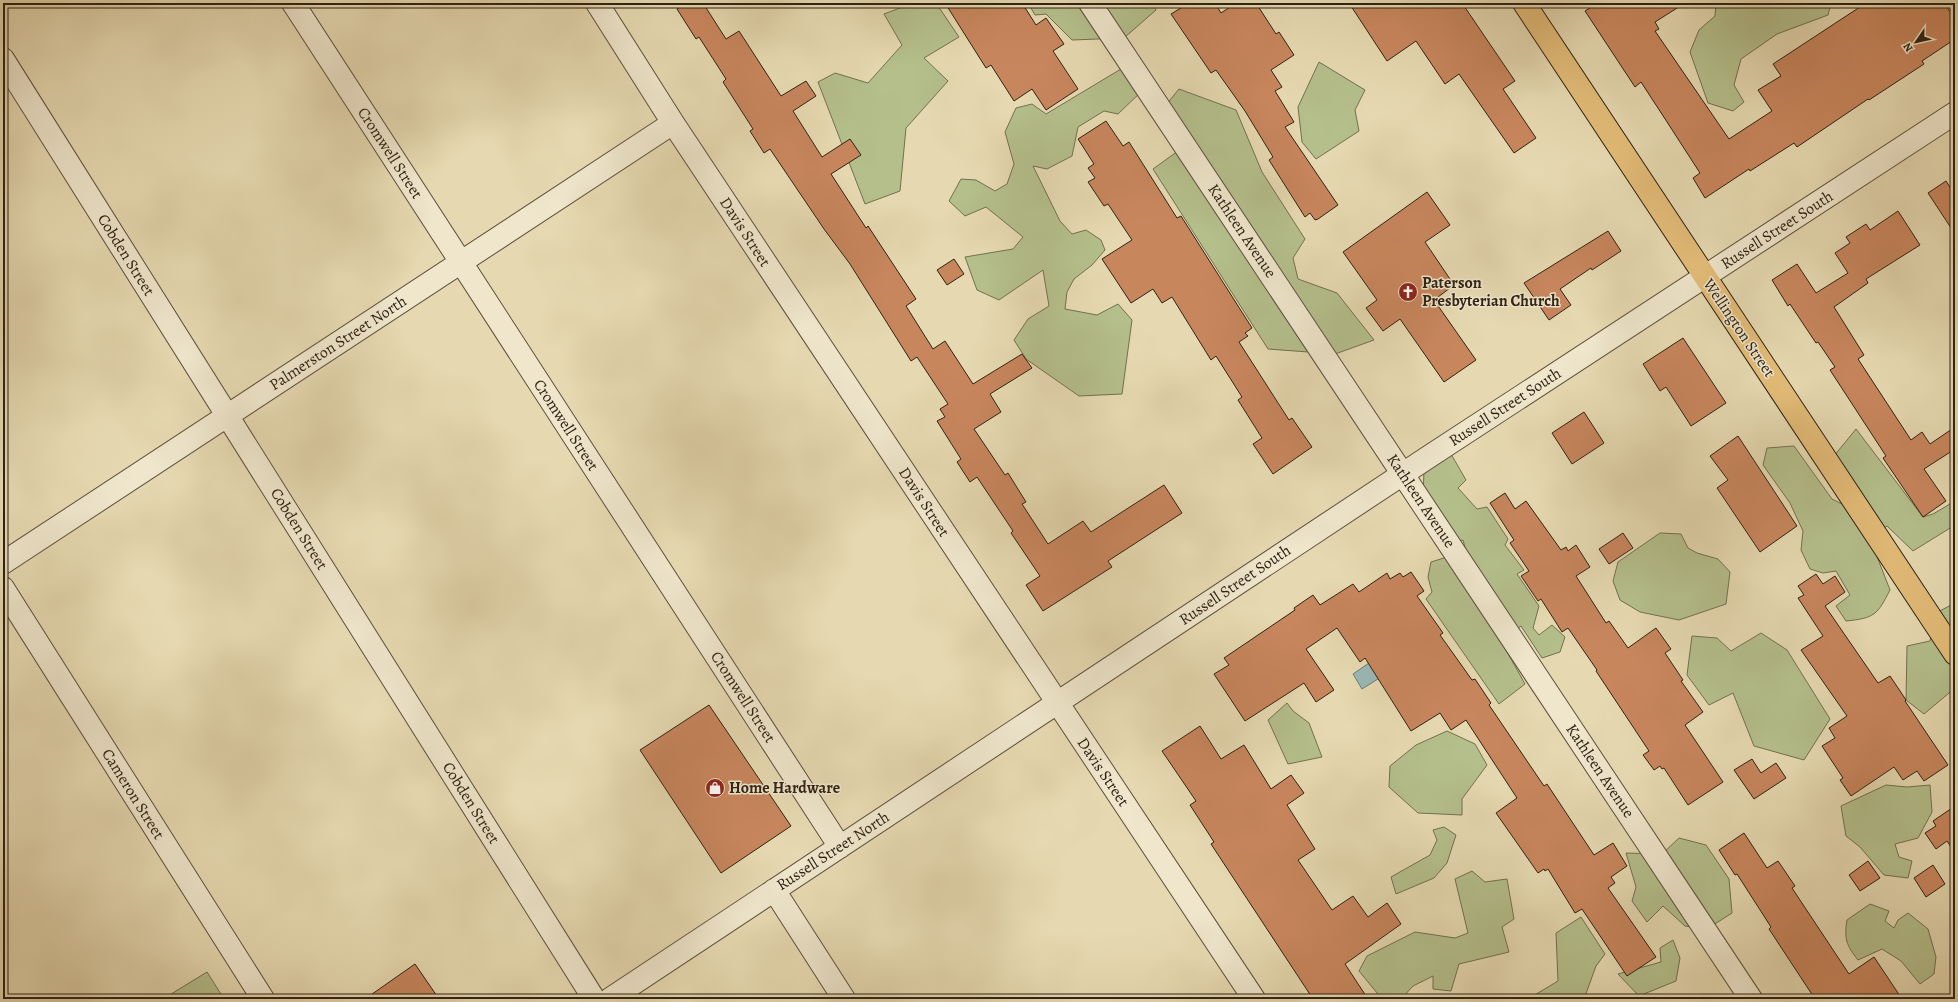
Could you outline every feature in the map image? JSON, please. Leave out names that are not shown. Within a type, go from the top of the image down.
[{"type":"main road","name":"Wellington Street","points":[[1524,3],[1955,654]]},
{"type":"street","name":"Cromwell Street","points":[[293,3],[840,847]]},
{"type":"street","name":"Davis Street","points":[[597,3],[674,123],[1254,999]]},
{"type":"street","name":"Kathleen Avenue","points":[[1090,3],[1751,999]]},
{"type":"street","name":"Cobden Street","points":[[3,59],[594,999]]},
{"type":"street","name":"Russell Street South","points":[[1057,703],[1403,474],[1955,113]]},
{"type":"street","name":"Palmerston Street North","points":[[3,563],[674,123]]},
{"type":"street","name":"Cameron Street","points":[[3,588],[263,999]]},
{"type":"street","name":"Russell Street North","points":[[610,999],[1057,703]]},
{"type":"street","points":[[774,890],[844,999]]},
{"type":"green space","points":[[913,3],[936,3],[959,37],[924,58],[948,81],[906,128],[900,191],[865,204],[818,82],[835,73],[868,83],[902,45],[884,14]]},
{"type":"green space","points":[[1028,3],[1152,3],[1156,10],[1124,38],[1072,40],[1046,14],[1035,15]]},
{"type":"green space","points":[[1716,3],[1831,3],[1828,15],[1777,34],[1741,59],[1734,85],[1744,102],[1733,111],[1708,103],[1690,52],[1699,30],[1715,16]]},
{"type":"green space","points":[[1319,62],[1365,90],[1355,110],[1359,131],[1316,159],[1302,142],[1298,107]]},
{"type":"green space","points":[[1126,66],[1142,91],[1118,114],[1104,111],[1078,127],[1072,156],[1047,169],[1033,166],[1060,221],[1072,234],[1086,230],[1101,240],[1105,250],[1092,265],[1074,279],[1067,292],[1065,309],[1097,315],[1118,304],[1132,320],[1122,394],[1079,396],[1026,359],[1014,340],[1028,319],[1049,306],[1043,270],[999,300],[977,290],[965,257],[1013,249],[1023,237],[986,207],[965,216],[949,201],[961,179],[976,180],[995,191],[1007,184],[1014,164],[1005,132],[1016,108],[1032,104],[1046,114]]},
{"type":"green space","points":[[1179,89],[1236,110],[1262,172],[1305,239],[1293,258],[1298,279],[1337,293],[1374,340],[1335,354],[1268,349],[1153,169],[1178,151],[1166,105]]},
{"type":"green space","points":[[1856,429],[1923,517],[1933,514],[1955,501],[1955,525],[1913,551],[1887,526],[1869,536],[1890,590],[1882,605],[1874,614],[1863,618],[1846,621],[1836,606],[1850,595],[1836,571],[1823,573],[1810,569],[1801,550],[1803,531],[1790,503],[1763,465],[1767,448],[1794,446],[1832,499],[1846,506],[1834,456]]},
{"type":"green space","points":[[1451,454],[1466,480],[1458,488],[1477,509],[1487,507],[1508,539],[1505,545],[1524,570],[1517,574],[1539,606],[1533,628],[1539,635],[1552,625],[1565,637],[1560,652],[1542,658],[1521,626],[1501,641],[1525,684],[1499,704],[1426,599],[1432,592],[1428,577],[1431,562],[1466,551],[1463,540],[1440,547],[1422,519],[1424,471]]},
{"type":"green space","points":[[1660,533],[1681,534],[1688,548],[1697,553],[1718,559],[1730,572],[1726,604],[1679,620],[1640,612],[1620,600],[1613,581],[1618,562]]},
{"type":"green space","points":[[1955,603],[1955,688],[1924,714],[1906,700],[1907,646],[1930,641],[1936,613]]},
{"type":"green space","points":[[1761,633],[1787,650],[1830,719],[1804,760],[1754,746],[1733,693],[1709,705],[1687,675],[1692,636],[1717,638],[1731,651]]},
{"type":"green space","points":[[1287,703],[1293,711],[1309,723],[1322,757],[1288,764],[1268,720]]},
{"type":"green space","points":[[1447,731],[1475,744],[1487,765],[1462,799],[1462,815],[1418,813],[1389,787],[1390,766],[1416,745]]},
{"type":"green space","points":[[1886,785],[1907,787],[1930,785],[1932,812],[1918,838],[1895,844],[1899,857],[1912,861],[1908,878],[1884,875],[1860,847],[1846,836],[1841,806]]},
{"type":"green space","points":[[1444,827],[1456,835],[1447,863],[1434,878],[1396,894],[1391,877],[1430,855],[1437,840],[1433,830]]},
{"type":"green space","points":[[1679,838],[1706,845],[1729,879],[1732,913],[1707,929],[1685,926],[1663,906],[1647,922],[1632,901],[1636,887],[1626,853],[1662,854]]},
{"type":"green space","points":[[1472,871],[1485,882],[1507,879],[1514,919],[1502,927],[1509,952],[1459,964],[1451,991],[1433,989],[1433,976],[1413,986],[1401,999],[1382,999],[1359,971],[1367,956],[1415,932],[1455,938],[1468,933],[1455,879]]},
{"type":"green space","points":[[1870,904],[1889,911],[1885,921],[1894,928],[1898,920],[1908,913],[1928,929],[1936,957],[1934,974],[1920,984],[1901,961],[1882,949],[1858,960],[1848,945],[1846,937],[1847,920]]},
{"type":"green space","points":[[1581,917],[1605,954],[1596,966],[1584,999],[1528,999],[1558,981],[1556,933]]},
{"type":"green space","points":[[1673,940],[1680,958],[1676,981],[1639,996],[1618,974],[1661,962],[1660,948]]},
{"type":"green space","points":[[207,972],[224,999],[163,999]]},
{"type":"water","points":[[1379,656],[1389,672],[1362,689],[1353,674]]},
{"type":"building","points":[[687,3],[703,3],[726,39],[739,31],[781,96],[806,81],[816,96],[793,111],[822,157],[850,139],[861,155],[831,174],[866,228],[868,226],[916,299],[906,306],[933,349],[945,341],[973,384],[1022,354],[1032,368],[990,394],[1001,412],[974,429],[1005,475],[1008,473],[1026,502],[1022,504],[1048,544],[1083,521],[1091,532],[1164,485],[1182,513],[1108,561],[1112,567],[1043,611],[1026,585],[1040,576],[1011,533],[1013,531],[977,477],[970,482],[957,462],[961,459],[937,421],[945,417],[940,409],[948,404],[917,357],[911,361],[850,264],[824,229],[770,149],[764,153],[750,131],[753,129],[723,82],[726,79],[699,37],[696,39],[677,9]]},
{"type":"building","points":[[945,3],[1022,3],[1036,25],[1046,18],[1064,44],[1053,51],[1078,89],[1046,110],[1032,89],[1014,101],[991,65],[986,68]]},
{"type":"building","points":[[1189,3],[1215,3],[1221,13],[1236,3],[1256,3],[1276,34],[1279,32],[1294,55],[1271,70],[1282,87],[1275,91],[1294,122],[1285,127],[1338,205],[1318,219],[1315,220],[1310,213],[1305,217],[1269,160],[1273,157],[1245,111],[1216,70],[1211,73],[1171,14]]},
{"type":"building","points":[[1349,3],[1462,3],[1515,81],[1503,89],[1536,138],[1514,153],[1459,74],[1445,84],[1416,41],[1387,61]]},
{"type":"building","points":[[1598,3],[1685,3],[1655,22],[1659,29],[1655,31],[1729,139],[1772,111],[1758,90],[1781,76],[1773,64],[1866,3],[1944,3],[1955,19],[1955,39],[1922,61],[1924,64],[1869,100],[1868,99],[1797,147],[1794,143],[1750,171],[1749,169],[1705,198],[1693,178],[1700,173],[1641,82],[1635,87],[1585,11]]},
{"type":"building","points":[[1106,121],[1123,146],[1129,142],[1177,218],[1181,216],[1252,328],[1245,333],[1248,336],[1239,342],[1289,420],[1292,418],[1312,447],[1273,474],[1253,444],[1262,438],[1238,400],[1242,397],[1216,356],[1211,360],[1172,297],[1162,303],[1153,289],[1131,303],[1102,259],[1132,240],[1108,204],[1104,206],[1088,182],[1095,178],[1088,168],[1094,164],[1078,139]]},
{"type":"building","points":[[1946,181],[1955,195],[1955,234],[1928,193]]},
{"type":"building","name":"Paterson Presbyterian Church","points":[[1427,192],[1450,225],[1425,242],[1454,285],[1434,300],[1476,360],[1444,382],[1400,319],[1383,331],[1366,308],[1377,300],[1343,252]]},
{"type":"building","points":[[1898,211],[1920,245],[1866,279],[1868,283],[1834,307],[1864,355],[1858,359],[1911,440],[1922,432],[1930,444],[1955,427],[1955,449],[1924,469],[1946,501],[1923,517],[1883,458],[1886,456],[1830,370],[1835,367],[1818,342],[1816,343],[1790,304],[1788,306],[1772,280],[1797,264],[1816,293],[1848,273],[1835,253],[1850,243],[1846,237],[1866,224],[1870,230]]},
{"type":"building","points":[[1608,231],[1621,251],[1592,270],[1591,268],[1560,289],[1571,305],[1549,320],[1524,283]]},
{"type":"building","points":[[954,259],[964,274],[947,285],[937,270]]},
{"type":"building","points":[[1683,338],[1726,403],[1691,426],[1666,387],[1660,391],[1643,364]]},
{"type":"building","points":[[1584,412],[1604,443],[1572,464],[1552,433]]},
{"type":"building","points":[[1738,436],[1797,526],[1760,552],[1717,488],[1728,480],[1710,456]]},
{"type":"building","points":[[1505,493],[1515,509],[1526,501],[1561,550],[1566,547],[1568,551],[1576,545],[1590,567],[1576,576],[1606,623],[1609,621],[1628,648],[1656,628],[1671,649],[1665,653],[1683,680],[1681,681],[1703,712],[1685,725],[1723,782],[1688,805],[1664,768],[1662,769],[1660,766],[1654,770],[1643,755],[1649,751],[1596,671],[1597,670],[1568,628],[1562,632],[1541,599],[1538,601],[1521,576],[1529,571],[1510,543],[1514,540],[1490,503]]},
{"type":"building","points":[[1623,533],[1633,548],[1609,564],[1599,549]]},
{"type":"building","points":[[1411,572],[1424,591],[1417,596],[1443,633],[1440,635],[1472,680],[1475,679],[1491,703],[1489,705],[1544,786],[1547,784],[1594,855],[1613,843],[1627,866],[1611,877],[1615,883],[1608,888],[1656,957],[1627,976],[1582,909],[1575,913],[1548,869],[1545,871],[1544,869],[1538,873],[1496,813],[1517,798],[1466,720],[1451,730],[1440,713],[1411,731],[1365,658],[1360,662],[1337,628],[1306,649],[1334,690],[1316,702],[1304,683],[1245,721],[1214,674],[1229,665],[1224,658],[1295,610],[1294,608],[1313,595],[1320,605],[1353,584],[1359,592],[1387,573],[1390,579],[1400,573],[1403,577]]},
{"type":"building","points":[[1816,574],[1823,584],[1835,576],[1845,592],[1825,606],[1878,683],[1890,676],[1948,765],[1924,781],[1917,771],[1903,780],[1894,767],[1851,796],[1840,780],[1843,778],[1822,746],[1835,738],[1829,728],[1847,716],[1801,650],[1823,636],[1798,598],[1804,595],[1798,586]]},
{"type":"building","name":"Home Hardware","points":[[709,705],[791,826],[721,873],[640,750]]},
{"type":"building","points":[[1200,726],[1221,759],[1244,745],[1271,789],[1291,775],[1304,793],[1287,805],[1315,849],[1298,860],[1332,910],[1353,896],[1368,917],[1387,903],[1401,924],[1345,964],[1368,999],[1313,999],[1211,844],[1214,842],[1190,805],[1196,801],[1162,751]]},
{"type":"building","points":[[1752,759],[1761,773],[1776,763],[1786,778],[1754,799],[1734,770]]},
{"type":"building","points":[[1955,806],[1955,853],[1947,841],[1936,849],[1925,833],[1936,826],[1933,821]]},
{"type":"building","points":[[1744,833],[1767,868],[1778,861],[1795,886],[1792,888],[1849,974],[1874,957],[1902,999],[1815,999],[1769,929],[1771,927],[1737,874],[1735,875],[1719,850]]},
{"type":"building","points":[[1868,861],[1880,878],[1860,891],[1849,875]]},
{"type":"building","points":[[1933,865],[1945,884],[1926,897],[1914,878]]},
{"type":"building","points":[[415,964],[439,999],[365,999]]},
{"type":"place","name":"Paterson Presbyterian Church","points":[[1408,292]]},
{"type":"place","name":"Home Hardware","points":[[715,788]]}]
